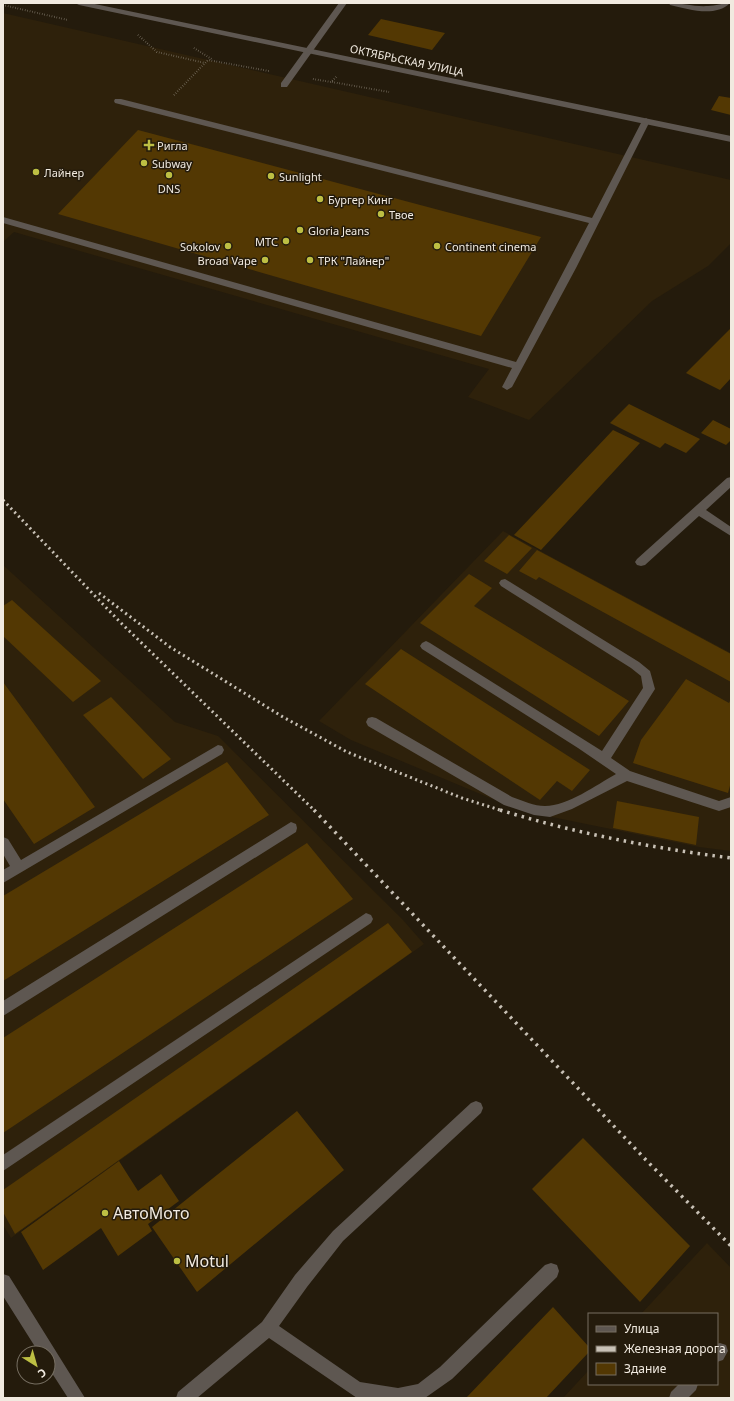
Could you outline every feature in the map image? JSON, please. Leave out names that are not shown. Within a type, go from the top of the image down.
[{"type":"street","name":"ОКТЯБРЬСКАЯ УЛИЦА","points":[[79,3],[731,139]]},
{"type":"street","points":[[284,85],[342,3]]},
{"type":"street","points":[[673,3],[710,9],[719,7],[726,3]]},
{"type":"street","points":[[118,101],[595,222]]},
{"type":"street","points":[[507,386],[595,222],[646,121]]},
{"type":"street","points":[[3,220],[518,366]]},
{"type":"street","points":[[641,562],[731,481]]},
{"type":"street","points":[[698,510],[731,532]]},
{"type":"street","points":[[505,583],[646,674],[649,689],[604,759]]},
{"type":"street","points":[[426,646],[582,744],[626,775],[719,806],[731,802]]},
{"type":"street","points":[[372,722],[508,800],[532,809],[549,811],[565,806],[626,775]]},
{"type":"street","points":[[3,877],[218,750]]},
{"type":"street","points":[[3,1009],[291,828]]},
{"type":"street","points":[[3,843],[19,868]]},
{"type":"street","points":[[3,1164],[366,919]]},
{"type":"street","points":[[184,1398],[268,1328],[301,1281],[338,1236],[476,1108]]},
{"type":"street","points":[[268,1328],[357,1390],[398,1396],[422,1391],[446,1373],[551,1271]]},
{"type":"street","points":[[3,1282],[77,1398]]},
{"type":"street","points":[[677,1398],[689,1385]]},
{"type":"path","points":[[136,33],[157,52],[205,63]]},
{"type":"path","points":[[159,111],[208,60],[389,92]]},
{"type":"path","points":[[331,82],[351,60]]},
{"type":"shaded area","points":[[3,13],[731,180],[731,243],[708,266],[652,301],[529,420],[468,397],[489,369],[14,232],[3,242]]},
{"type":"shaded area","points":[[503,531],[731,653],[731,851],[699,847],[547,816],[490,798],[351,740],[319,721]]},
{"type":"shaded area","points":[[3,565],[175,722],[218,736],[403,920],[424,944],[11,1238],[3,1225]]},
{"type":"shaded area","points":[[707,1243],[731,1268],[731,1398],[563,1398],[588,1371],[588,1385],[718,1385],[718,1313],[642,1313]]},
{"type":"building","points":[[381,19],[445,33],[432,50],[368,35]]},
{"type":"building","points":[[719,96],[731,98],[731,115],[711,110]]},
{"type":"building","name":"ТРК \"Лайнер\"","points":[[138,130],[541,237],[481,336],[58,214]]},
{"type":"building","points":[[731,328],[731,378],[720,390],[686,373]]},
{"type":"building","points":[[629,404],[700,439],[686,453],[665,443],[660,448],[610,423]]},
{"type":"building","points":[[713,420],[731,429],[731,440],[726,445],[701,433]]},
{"type":"building","points":[[613,430],[640,443],[541,550],[514,535]]},
{"type":"building","points":[[509,535],[532,548],[507,574],[484,561]]},
{"type":"building","points":[[537,550],[731,654],[731,682],[539,577],[536,580],[519,571]]},
{"type":"building","points":[[469,574],[492,588],[474,606],[629,701],[599,736],[420,623]]},
{"type":"building","points":[[12,600],[101,681],[73,702],[3,636],[3,606]]},
{"type":"building","points":[[401,649],[590,770],[572,791],[557,781],[540,800],[365,684]]},
{"type":"building","points":[[686,679],[729,703],[731,699],[731,782],[728,793],[633,763],[641,740]]},
{"type":"building","points":[[3,682],[95,807],[34,844],[3,799]]},
{"type":"building","points":[[111,697],[171,759],[143,779],[83,715]]},
{"type":"building","points":[[227,762],[269,815],[3,981],[3,896]]},
{"type":"building","points":[[617,801],[699,817],[696,845],[613,828]]},
{"type":"building","points":[[307,843],[353,899],[3,1133],[3,1038]]},
{"type":"building","points":[[388,923],[412,952],[15,1234],[3,1212],[3,1190]]},
{"type":"building","points":[[297,1111],[344,1170],[197,1292],[152,1227]]},
{"type":"building","points":[[583,1138],[690,1246],[640,1302],[532,1189]]},
{"type":"building","name":"АвтоМото","points":[[119,1161],[138,1191],[161,1174],[179,1201],[148,1224],[152,1231],[118,1256],[101,1228],[43,1270],[21,1232]]},
{"type":"building","points":[[553,1307],[588,1346],[588,1353],[546,1398],[466,1398]]},
{"type":"railway","points":[[3,500],[120,622],[314,810]]},
{"type":"railway","points":[[99,593],[170,647],[283,717],[347,752],[462,798],[503,811]]},
{"type":"railway","points":[[314,810],[646,1160],[731,1246]]},
{"type":"railway","points":[[500,810],[585,833],[672,850],[731,858]]},
{"type":"place","name":"Ригла","points":[[149,145]]},
{"type":"place","name":"Subway","points":[[144,163]]},
{"type":"place","name":"Лайнер","points":[[36,172]]},
{"type":"place","name":"DNS","points":[[169,175]]},
{"type":"place","name":"Sunlight","points":[[271,176]]},
{"type":"place","name":"Бургер Кинг","points":[[320,199]]},
{"type":"place","name":"Твое","points":[[381,214]]},
{"type":"place","name":"Gloria Jeans","points":[[300,230]]},
{"type":"place","name":"МТС","points":[[286,241]]},
{"type":"place","name":"Sokolov","points":[[228,246]]},
{"type":"place","name":"Continent cinema","points":[[437,246]]},
{"type":"place","name":"Broad Vape","points":[[265,260]]},
{"type":"place","name":"ТРК \"Лайнер\"","points":[[310,260]]},
{"type":"place","name":"АвтоМото","points":[[105,1213]]},
{"type":"place","name":"Motul","points":[[177,1261]]}]
